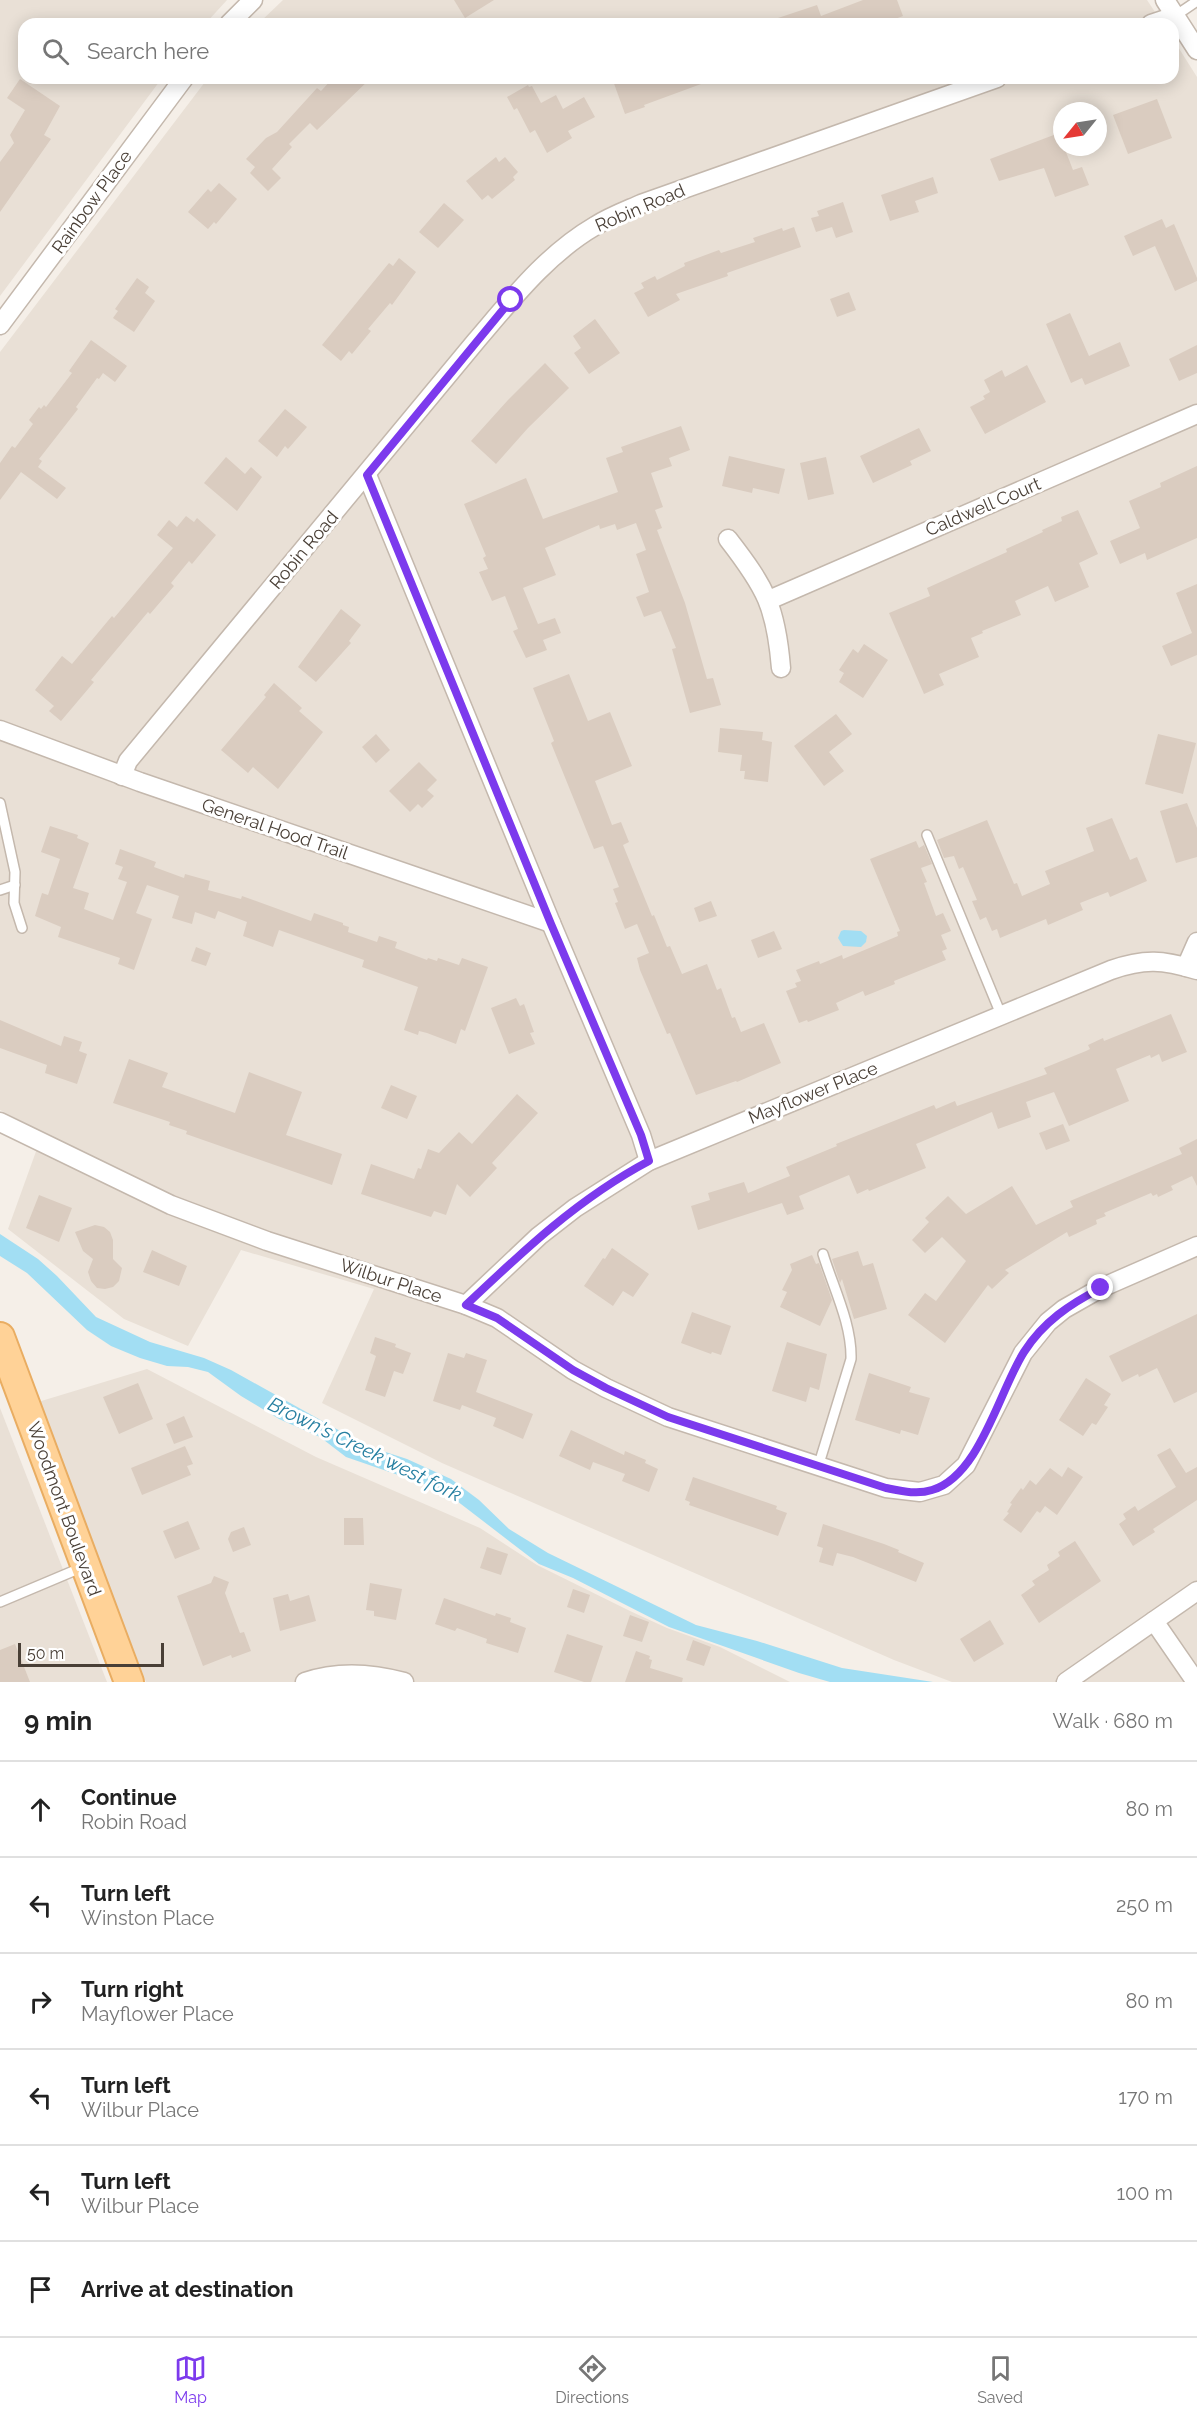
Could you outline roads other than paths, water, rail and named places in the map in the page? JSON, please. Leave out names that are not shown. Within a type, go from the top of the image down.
[{"type":"main road","name":"Woodmont Boulevard","points":[[3,1355],[129,1682]]},
{"type":"street","points":[[235,18],[253,0]]},
{"type":"street","points":[[1165,0],[1175,16],[1169,18]]},
{"type":"street","points":[[1179,22],[1197,50]]},
{"type":"street","name":"Rainbow Place","points":[[0,325],[180,84]]},
{"type":"street","name":"Robin Road","points":[[122,776],[128,760],[511,300],[552,258],[595,225],[672,193],[980,84]]},
{"type":"street","name":"Caldwell Court","points":[[769,600],[1197,414]]},
{"type":"street","points":[[367,475],[551,924],[641,1135],[649,1161]]},
{"type":"street","points":[[728,539],[755,575],[769,600],[777,628],[781,668]]},
{"type":"street","name":"General Hood Trail","points":[[0,730],[122,776],[551,924]]},
{"type":"street","points":[[1192,968],[1197,942]]},
{"type":"street","name":"Mayflower Place","points":[[466,1305],[557,1222],[617,1180],[649,1161],[1131,963],[1160,961],[1192,968]]},
{"type":"street","name":"Wilbur Place","points":[[0,1122],[171,1205],[267,1241],[466,1305],[497,1318],[597,1383],[668,1417],[819,1467],[904,1492],[926,1491],[944,1485],[954,1478],[972,1456],[1023,1353],[1048,1322],[1064,1309],[1092,1293],[1197,1246]]},
{"type":"street","points":[[1066,1682],[1197,1592]]},
{"type":"street","points":[[1154,1621],[1196,1682]]},
{"type":"street","points":[[305,1682],[338,1675],[381,1677],[404,1682]]},
{"type":"lane","points":[[1175,16],[1197,1]]},
{"type":"lane","points":[[0,803],[15,872],[14,903],[22,928]]},
{"type":"lane","points":[[927,835],[1002,1017]]},
{"type":"lane","points":[[0,890],[15,885]]},
{"type":"lane","points":[[819,1467],[851,1359],[849,1333],[823,1254]]},
{"type":"lane","points":[[0,1602],[84,1567]]},
{"type":"water","points":[[844,930],[861,931],[867,936],[866,942],[861,947],[843,946],[838,938]]},
{"type":"water","name":"Brown's Creek west fork","points":[[0,1234],[38,1259],[96,1317],[150,1342],[204,1358],[231,1370],[367,1446],[407,1459],[451,1479],[479,1500],[509,1529],[548,1553],[696,1625],[757,1641],[842,1668],[933,1682],[830,1682],[669,1627],[573,1578],[539,1564],[457,1501],[436,1488],[346,1457],[320,1437],[279,1419],[208,1372],[188,1367],[167,1366],[111,1346],[87,1330],[27,1273],[0,1256]]}]
